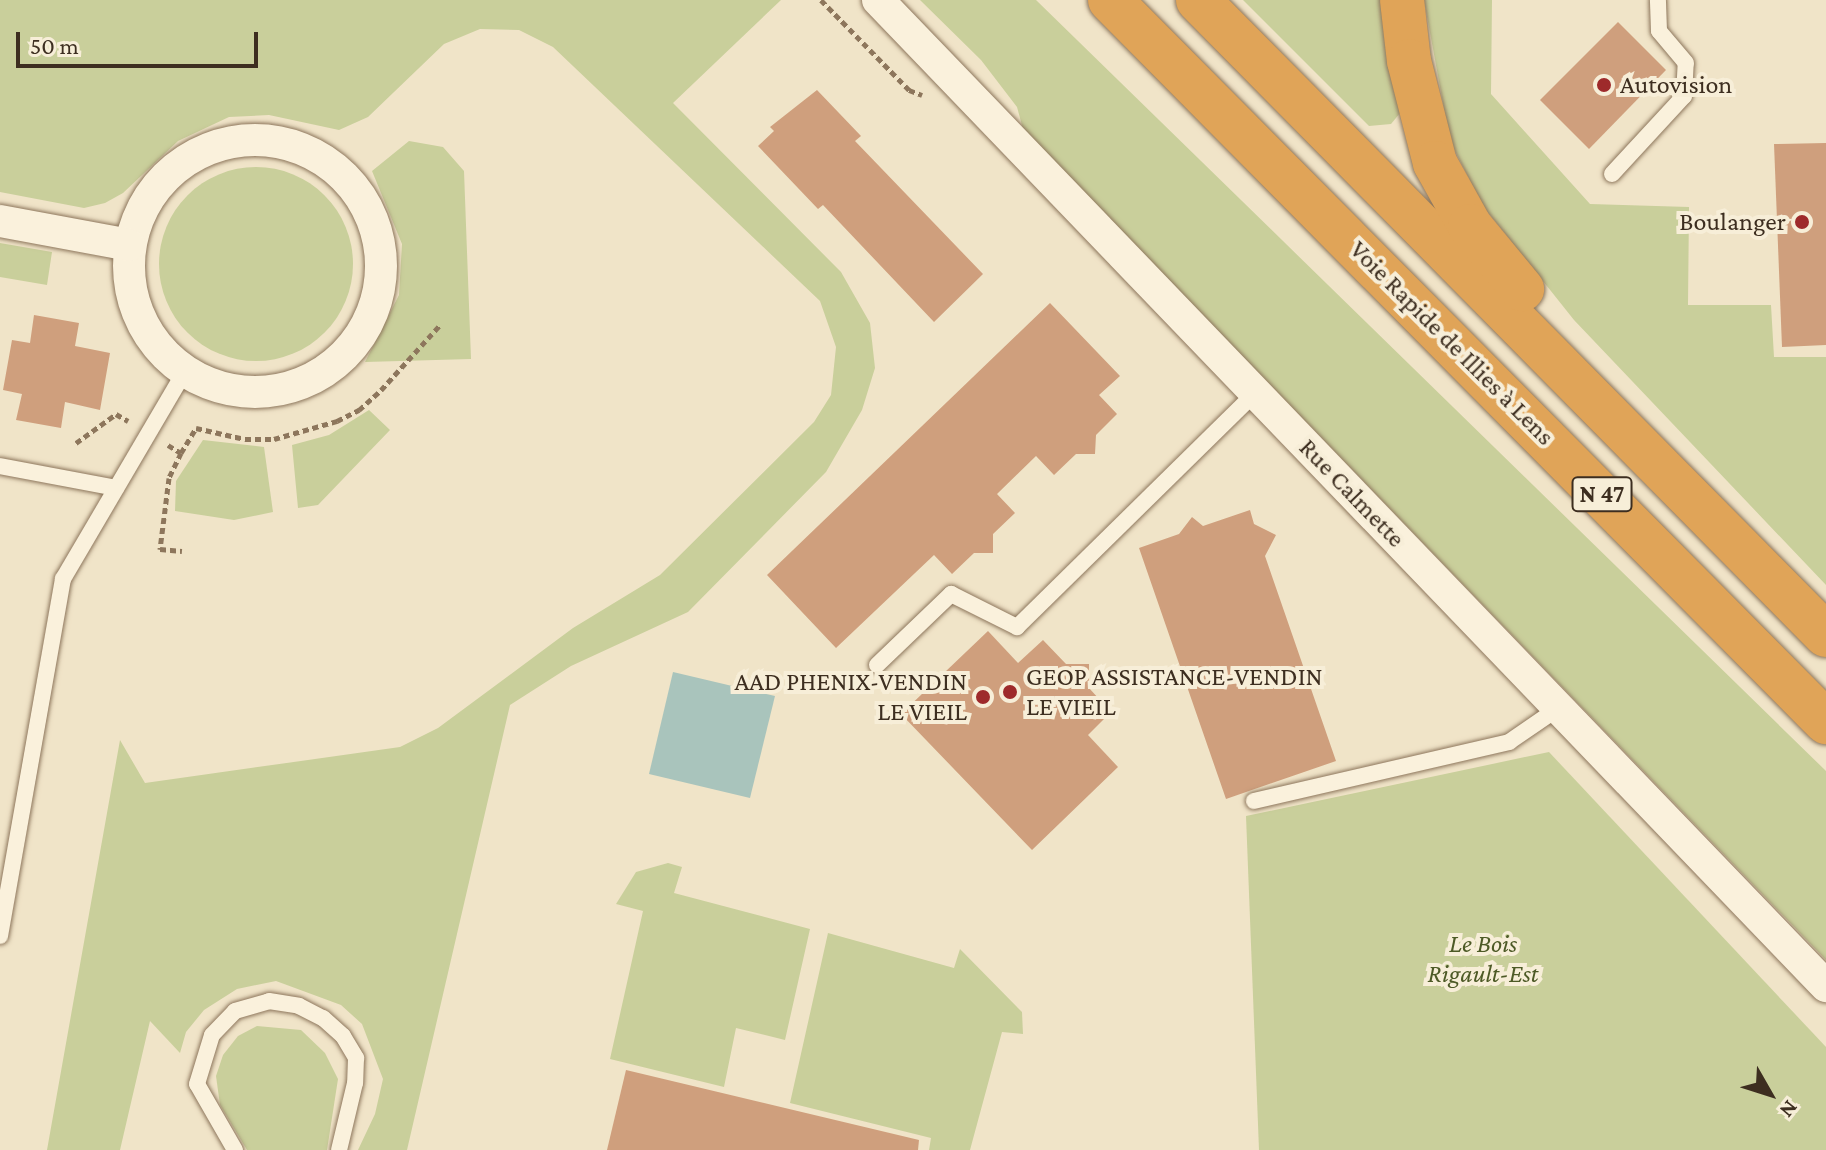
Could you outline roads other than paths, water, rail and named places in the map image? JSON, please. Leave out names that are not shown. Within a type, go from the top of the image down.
[{"type":"highway","name":"Voie Rapide de Illies à Lens","points":[[1110,0],[1826,722]]},
{"type":"highway","name":"N 47","points":[[1198,0],[1826,635]]},
{"type":"highway","points":[[1402,0],[1409,61],[1435,163],[1470,226],[1537,306],[1579,383]]},
{"type":"street","name":"Rue Calmette","points":[[878,0],[1826,986]]},
{"type":"street","points":[[233,141],[278,141],[327,161],[352,185],[375,225],[382,259],[376,302],[344,356],[308,381],[265,393],[222,389],[184,373],[152,342],[132,303],[129,245],[136,221],[159,183],[191,156],[233,141]]},
{"type":"street","points":[[0,221],[129,245]]},
{"type":"lane","points":[[1612,174],[1684,96],[1686,63],[1659,31],[1658,0]]},
{"type":"lane","points":[[0,936],[63,579],[184,373]]},
{"type":"lane","points":[[877,665],[951,594],[1017,627],[1255,393]]},
{"type":"lane","points":[[0,466],[116,488]]},
{"type":"lane","points":[[1254,801],[1509,742],[1560,707]]},
{"type":"lane","points":[[235,1150],[197,1084],[212,1035],[235,1011],[269,1001],[299,1006],[323,1018],[343,1036],[356,1058],[355,1083],[339,1150]]},
{"type":"water","points":[[673,672],[775,696],[750,798],[649,774]]},
{"type":"place","name":"Autovision","points":[[1604,85]]},
{"type":"place","name":"Boulanger","points":[[1802,222]]},
{"type":"place","name":"GEOP ASSISTANCE-VENDIN LE VIEIL","points":[[1010,692]]},
{"type":"place","name":"AAD PHENIX-VENDIN LE VIEIL","points":[[983,697]]},
{"type":"park label","name":"Le Bois Rigault-Est","points":[[1483,959]]}]
